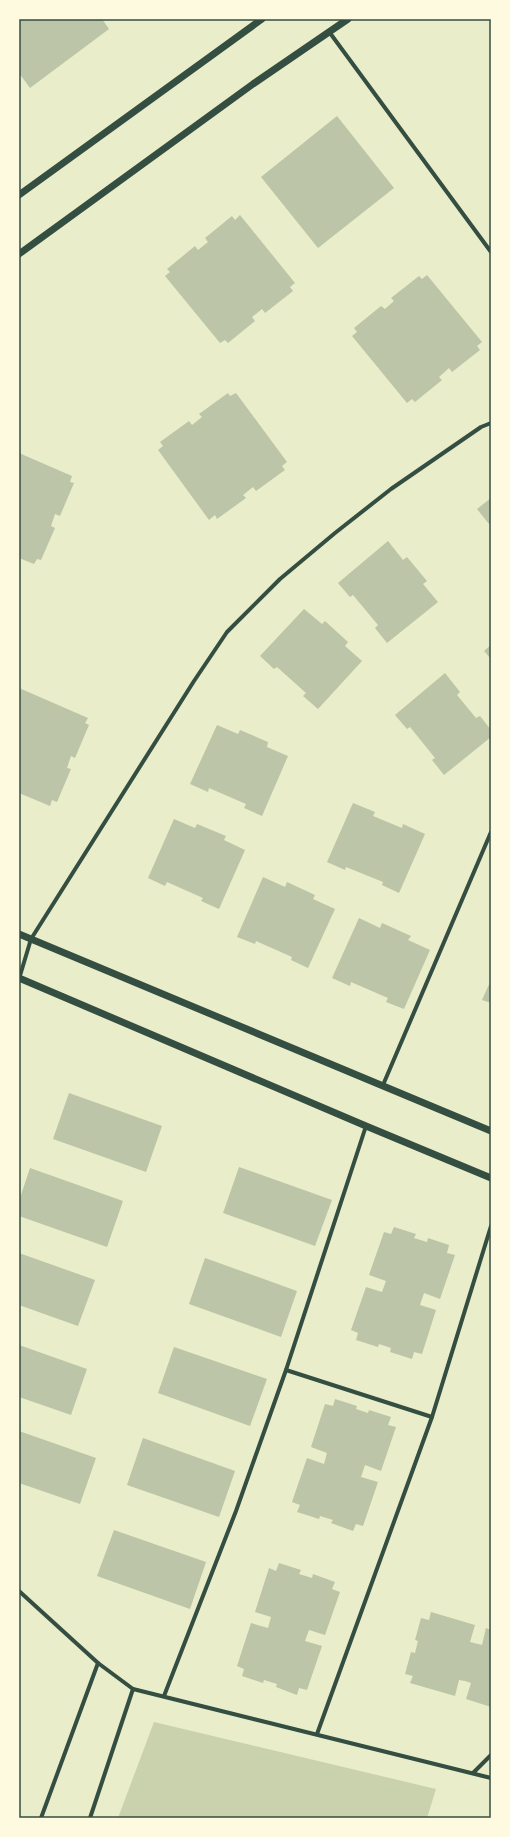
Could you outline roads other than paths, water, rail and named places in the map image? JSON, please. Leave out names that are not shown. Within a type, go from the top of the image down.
[{"type":"street","points":[[19,195],[262,19]]},
{"type":"street","points":[[19,254],[253,84],[330,33],[348,19]]},
{"type":"street","points":[[330,33],[491,252]]},
{"type":"street","points":[[491,423],[481,428],[391,489],[335,533],[280,579],[227,632],[194,681],[31,939],[19,978],[491,1178]]},
{"type":"street","points":[[383,1086],[491,832]]},
{"type":"street","points":[[19,934],[491,1131]]},
{"type":"street","points":[[164,1696],[236,1511],[286,1370],[366,1126]]},
{"type":"street","points":[[317,1734],[432,1417],[491,1226]]},
{"type":"street","points":[[286,1370],[432,1417]]},
{"type":"street","points":[[19,1591],[98,1663],[133,1689],[491,1778]]},
{"type":"street","points":[[41,1818],[98,1663]]},
{"type":"street","points":[[90,1818],[133,1689]]},
{"type":"street","points":[[473,1773],[491,1754]]}]
